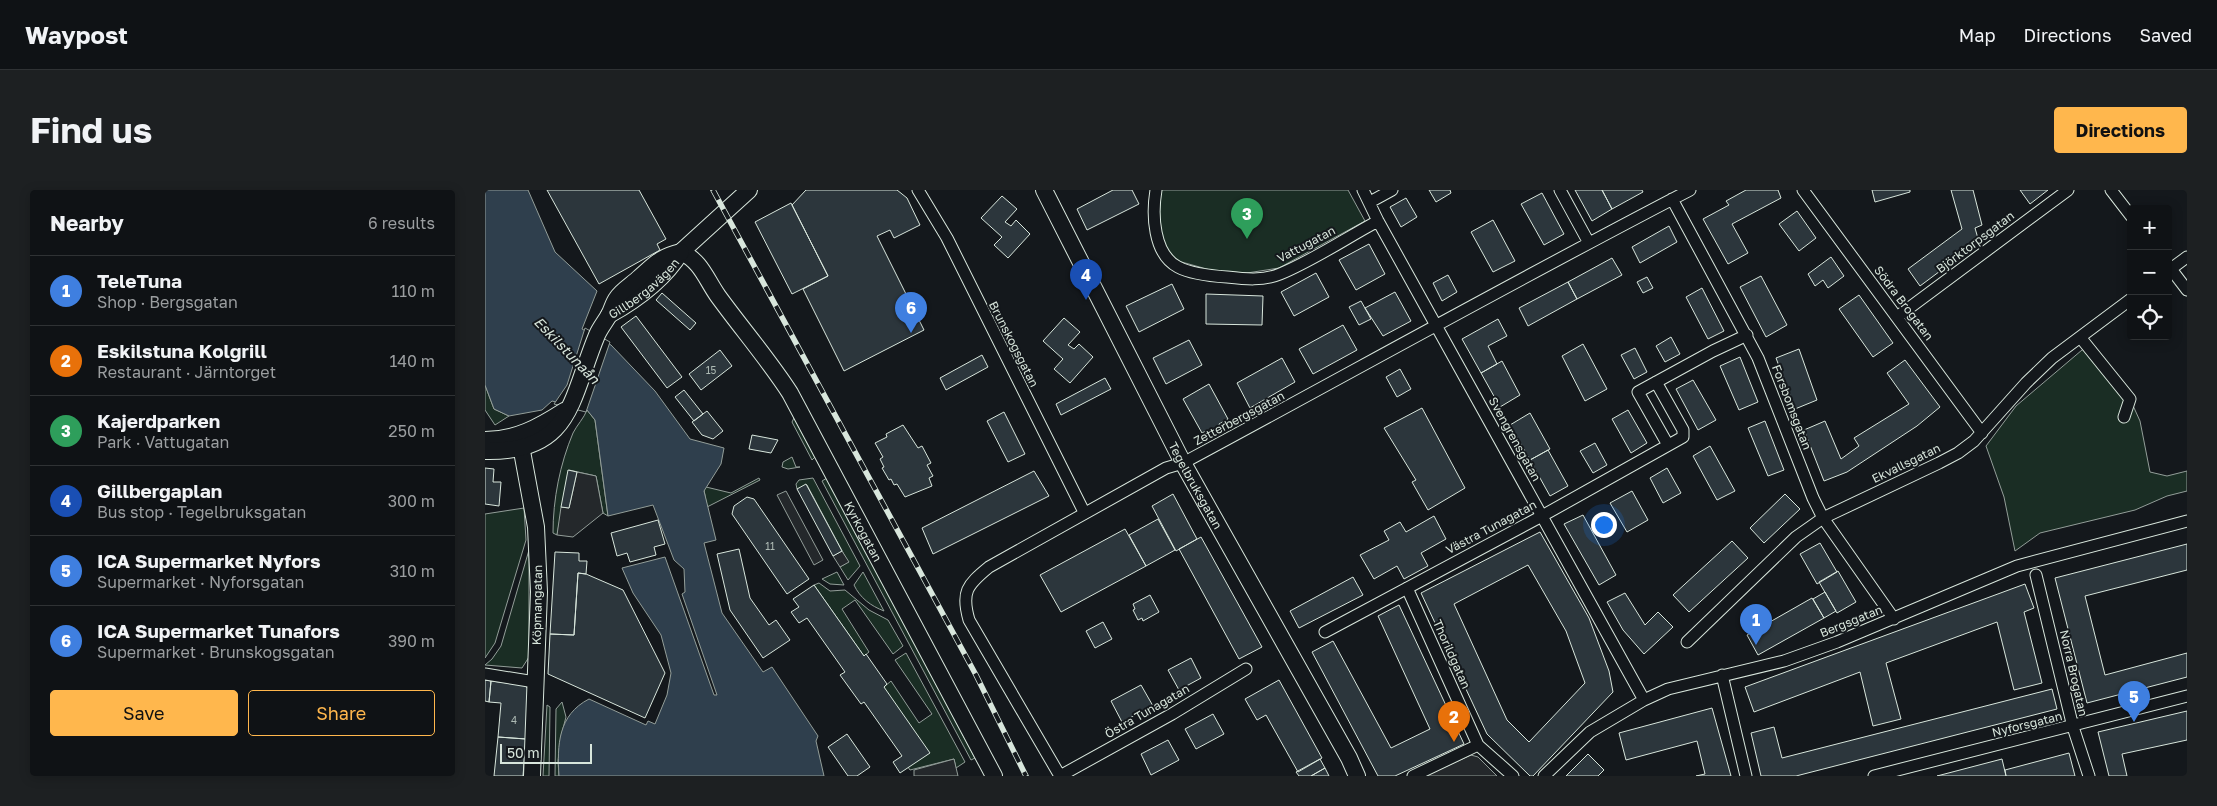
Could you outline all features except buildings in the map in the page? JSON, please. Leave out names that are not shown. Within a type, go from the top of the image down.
[{"type":"street","name":"Gillbergavägen","points":[[520,442],[547,438],[565,418],[605,321],[659,278],[673,264],[681,252],[749,190]]},
{"type":"street","name":"Brunskogsgatan","points":[[918,190],[947,238],[1084,512]]},
{"type":"street","name":"Tegelbruksgatan","points":[[1044,190],[1183,463],[1349,758],[1357,776]]},
{"type":"street","name":"Vattugatan","points":[[1157,190],[1155,220],[1157,233],[1168,259],[1178,267],[1216,276],[1252,279],[1279,274],[1378,221]]},
{"type":"street","name":"Svengrensgatan","points":[[1363,190],[1378,221],[1644,700]]},
{"type":"street","points":[[1370,202],[1392,190]]},
{"type":"street","points":[[1560,190],[1589,243]]},
{"type":"street","name":"Zetterbergsgatan","points":[[1060,776],[969,620],[964,602],[968,589],[976,577],[989,567],[1084,512],[1166,468],[1183,463],[1690,190]]},
{"type":"street","name":"Södra Brogatan","points":[[1803,190],[1982,433]]},
{"type":"street","name":"Björktorpsgatan","points":[[1897,317],[2069,190]]},
{"type":"street","points":[[2111,190],[2127,211]]},
{"type":"street","name":"Forsbomsgatan","points":[[1672,199],[1747,335],[1813,498],[1823,518],[1894,619]]},
{"type":"street","name":"Kyrkogatan","points":[[681,252],[684,265],[718,296],[768,359],[790,393],[994,776]]},
{"type":"street","points":[[2172,266],[2187,257]]},
{"type":"street","points":[[2172,272],[2187,290]]},
{"type":"street","name":"Ekvallsgatan","points":[[1687,642],[1796,537],[1823,518],[1958,453],[1982,433],[2039,369],[2127,302]]},
{"type":"street","points":[[1668,445],[1638,392],[1713,351],[1747,335]]},
{"type":"street","points":[[2080,337],[2130,399],[2124,416]]},
{"type":"street","name":"Västra Tunagatan","points":[[1325,632],[1542,516],[1683,437],[1683,430],[1656,382]]},
{"type":"street","points":[[485,440],[520,442]]},
{"type":"street","points":[[485,451],[520,442]]},
{"type":"street","name":"Köpmangatan","points":[[520,442],[536,527],[539,592],[532,776]]},
{"type":"street","name":"Bergsgatan","points":[[1544,776],[1590,732],[1644,700],[1668,689],[1784,661],[1894,619],[2017,566],[2187,521]]},
{"type":"street","name":"Norra Brogatan","points":[[2036,575],[2073,727],[2089,776]]},
{"type":"street","name":"Thorildgatan","points":[[1407,588],[1478,745],[1513,776]]},
{"type":"street","name":"Östra Tunagatan","points":[[1060,776],[1172,714],[1246,670]]},
{"type":"street","points":[[485,674],[535,682]]},
{"type":"street","points":[[1722,676],[1746,776]]},
{"type":"street","name":"Nyforsgatan","points":[[1874,776],[2073,727],[2187,696]]},
{"type":"street","points":[[1413,776],[1478,745]]},
{"type":"green space","points":[[1159,190],[1348,190],[1365,221],[1279,268],[1247,273],[1214,271],[1178,261],[1167,252],[1157,226]]},
{"type":"green space","points":[[2088,347],[2130,399],[2140,421],[2150,472],[2167,476],[2187,471],[2187,491],[2167,496],[2135,510],[2040,533],[2015,551],[2004,497],[1986,446],[2016,406]]},
{"type":"green space","points":[[485,385],[494,409],[509,416],[495,425],[485,410]]},
{"type":"green space","points":[[587,410],[595,420],[608,516],[603,513],[596,476],[569,470],[557,535],[553,533],[553,520],[561,469],[573,433]]},
{"type":"green space","points":[[794,418],[815,457],[812,460],[792,422]]},
{"type":"green space","points":[[792,457],[796,467],[800,467],[788,469],[782,467],[783,462]]},
{"type":"green space","points":[[759,478],[760,480],[707,507],[704,490],[706,487],[731,493]]},
{"type":"green space","points":[[813,478],[860,566],[848,580],[840,567],[848,562],[807,485],[797,489],[796,484],[799,480]]},
{"type":"green space","points":[[827,478],[975,758],[971,760],[822,481]]},
{"type":"green space","points":[[524,508],[526,540],[495,643],[485,658],[485,514]]},
{"type":"green space","points":[[529,550],[529,657],[522,668],[485,665],[501,646]]},
{"type":"green space","points":[[837,572],[844,585],[830,584],[822,579]]},
{"type":"green space","points":[[863,572],[884,611],[866,601],[856,590],[854,585]]},
{"type":"green space","points":[[819,583],[830,591],[845,590],[869,610],[888,620],[903,646],[893,654],[855,600],[842,609],[869,652],[864,656],[814,585]]},
{"type":"green space","points":[[906,653],[965,762],[956,768],[954,759],[910,770],[908,767],[884,687],[891,681],[919,723],[932,714],[895,660]]},
{"type":"green space","points":[[562,702],[566,717],[561,736],[558,761],[559,776],[555,776],[556,709]]},
{"type":"green space","points":[[547,705],[550,707],[549,776],[543,776]]},
{"type":"shaded area","points":[[577,472],[596,476],[603,513],[573,537],[557,535],[561,507],[569,508]]},
{"type":"shaded area","points":[[786,491],[823,560],[814,565],[777,495]]},
{"type":"shaded area","points":[[842,551],[849,562],[840,567],[833,556]]},
{"type":"shaded area","points":[[1471,755],[1478,757],[1497,776],[1425,776]]},
{"type":"shaded area","points":[[954,759],[958,776],[914,776],[914,770]]},
{"type":"water","name":"Eskilstunaån","points":[[485,190],[528,190],[555,252],[597,291],[582,329],[611,345],[655,391],[690,439],[724,448],[721,464],[704,491],[716,540],[704,543],[722,613],[763,672],[772,667],[818,736],[816,741],[824,776],[559,776],[559,742],[565,722],[579,706],[589,699],[646,725],[648,721],[655,724],[667,695],[671,673],[661,635],[633,593],[622,568],[665,557],[714,695],[717,695],[682,594],[685,592],[684,569],[674,560],[653,505],[608,516],[595,420],[587,410],[552,401],[542,410],[509,416],[494,409],[485,385]]},
{"type":"pier","points":[[585,328],[610,342],[586,412],[554,404],[567,385]]},
{"type":"railway","points":[[713,190],[976,675],[1026,776]]},
{"type":"place","name":"Kajerdparken","points":[[1247,239]]},
{"type":"place","name":"Gillbergaplan","points":[[1086,300]]},
{"type":"place","name":"ICA Supermarket Tunafors","points":[[911,333]]},
{"type":"place","name":"TeleTuna","points":[[1756,645]]},
{"type":"place","name":"ICA Supermarket Nyfors","points":[[2134,722]]},
{"type":"place","name":"Eskilstuna Kolgrill","points":[[1454,742]]}]
